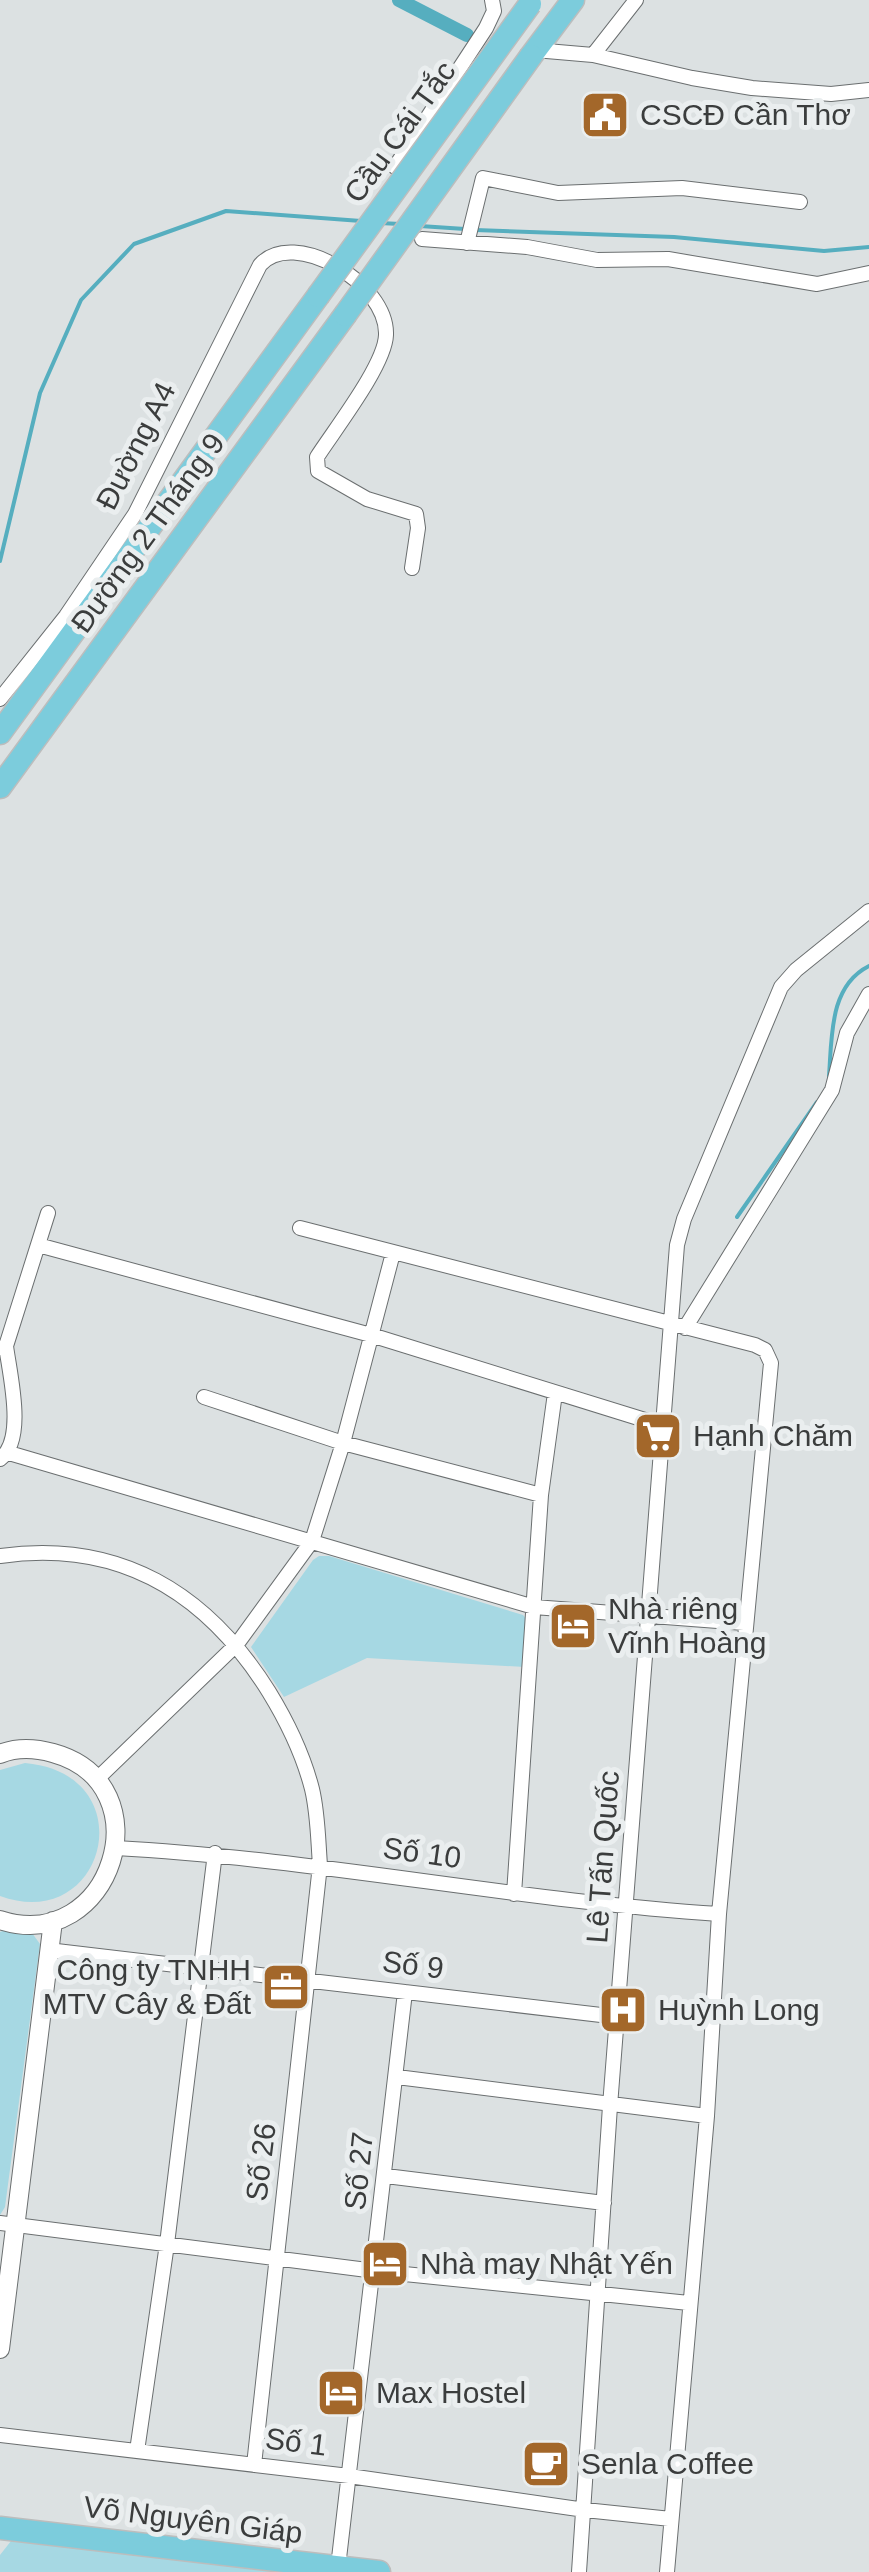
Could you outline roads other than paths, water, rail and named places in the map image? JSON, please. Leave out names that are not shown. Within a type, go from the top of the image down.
[{"type":"highway","points":[[533,54],[573,0]]},
{"type":"highway","name":"Cầu Cái Tắc","points":[[318,296],[532,2]]},
{"type":"highway","name":"Cầu Cái Tắc","points":[[345,315],[533,54]]},
{"type":"highway","name":"Đường 2 Tháng 9","points":[[0,733],[318,296]]},
{"type":"highway","name":"Đường 2 Tháng 9","points":[[0,788],[345,315]]},
{"type":"highway","name":"Võ Nguyên Giáp","points":[[0,2528],[379,2572]]},
{"type":"street","points":[[395,167],[486,28],[494,10],[492,0]]},
{"type":"street","points":[[593,55],[636,0]]},
{"type":"street","points":[[533,54],[593,55],[752,88],[832,94],[869,90]]},
{"type":"street","points":[[468,240],[483,178],[558,193],[682,188],[800,202]]},
{"type":"street","points":[[422,238],[527,247],[597,260],[668,259],[817,284],[869,272]]},
{"type":"street","name":"Đường A4","points":[[0,700],[66,616],[135,514],[260,264],[276,254],[327,260],[371,293],[386,320],[384,348],[317,457],[318,471],[367,499],[416,514],[418,528],[412,568]]},
{"type":"street","name":"Lê Tấn Quốc","points":[[579,2572],[662,1425],[678,1327],[679,1232],[774,1002],[796,970],[869,912]]},
{"type":"street","points":[[678,1327],[832,1090],[847,1033],[869,994]]},
{"type":"street","points":[[48,1213],[3,1347],[14,1433],[4,1456],[534,1608],[744,1623]]},
{"type":"street","points":[[300,1228],[755,1344],[765,1350],[770,1363],[719,1914],[707,2116],[668,2572]]},
{"type":"street","points":[[38,1245],[371,1334],[662,1425]]},
{"type":"street","points":[[96,1780],[237,1644],[312,1542],[343,1443],[393,1253]]},
{"type":"street","points":[[514,1894],[542,1495],[554,1393]]},
{"type":"street","points":[[204,1397],[343,1443],[542,1495]]},
{"type":"street","name":"Số 26","points":[[0,1556],[56,1553],[116,1562],[174,1590],[206,1613],[237,1644],[283,1715],[302,1756],[317,1812],[320,1866],[254,2465]]},
{"type":"street","points":[[0,1754],[38,1749],[65,1756],[96,1780],[116,1820],[116,1848],[109,1872],[95,1894],[76,1910],[53,1921],[22,1924],[0,1920]]},
{"type":"street","name":"Số 10","points":[[116,1848],[216,1853],[627,1908],[719,1914]]},
{"type":"street","points":[[137,2450],[216,1853]]},
{"type":"street","points":[[0,2350],[8,2224],[53,1921]]},
{"type":"street","name":"Số 9","points":[[48,1950],[618,2017]]},
{"type":"street","name":"Số 27","points":[[338,2567],[405,1992]]},
{"type":"street","points":[[396,2077],[707,2116]]},
{"type":"street","points":[[386,2176],[604,2203]]},
{"type":"street","points":[[8,2224],[374,2271],[689,2303]]},
{"type":"street","name":"Số 1","points":[[0,2435],[671,2519]]},
{"type":"waterway","points":[[399,0],[467,35]]},
{"type":"waterway","points":[[0,561],[40,393],[81,300],[134,244],[226,211],[361,221]]},
{"type":"waterway","points":[[380,223],[400,224]]},
{"type":"waterway","points":[[420,226],[465,229]]},
{"type":"waterway","points":[[475,230],[674,237],[824,251],[869,247]]},
{"type":"waterway","points":[[829,1076],[832,1029],[840,999],[846,986],[869,966]]},
{"type":"waterway","points":[[737,1217],[817,1102]]},
{"type":"place","name":"CSCĐ Cần Thơ","points":[[605,115]]},
{"type":"place","name":"Hạnh Chăm","points":[[658,1436]]},
{"type":"place","name":"Nhà riêng Vĩnh Hoàng","points":[[573,1626]]},
{"type":"place","name":"Công ty TNHH MTV Cây & Đất","points":[[286,1987]]},
{"type":"place","name":"Huỳnh Long","points":[[623,2010]]},
{"type":"place","name":"Nhà may Nhật Yến","points":[[385,2264]]},
{"type":"place","name":"Max Hostel","points":[[341,2393]]},
{"type":"place","name":"Senla Coffee","points":[[546,2464]]}]
